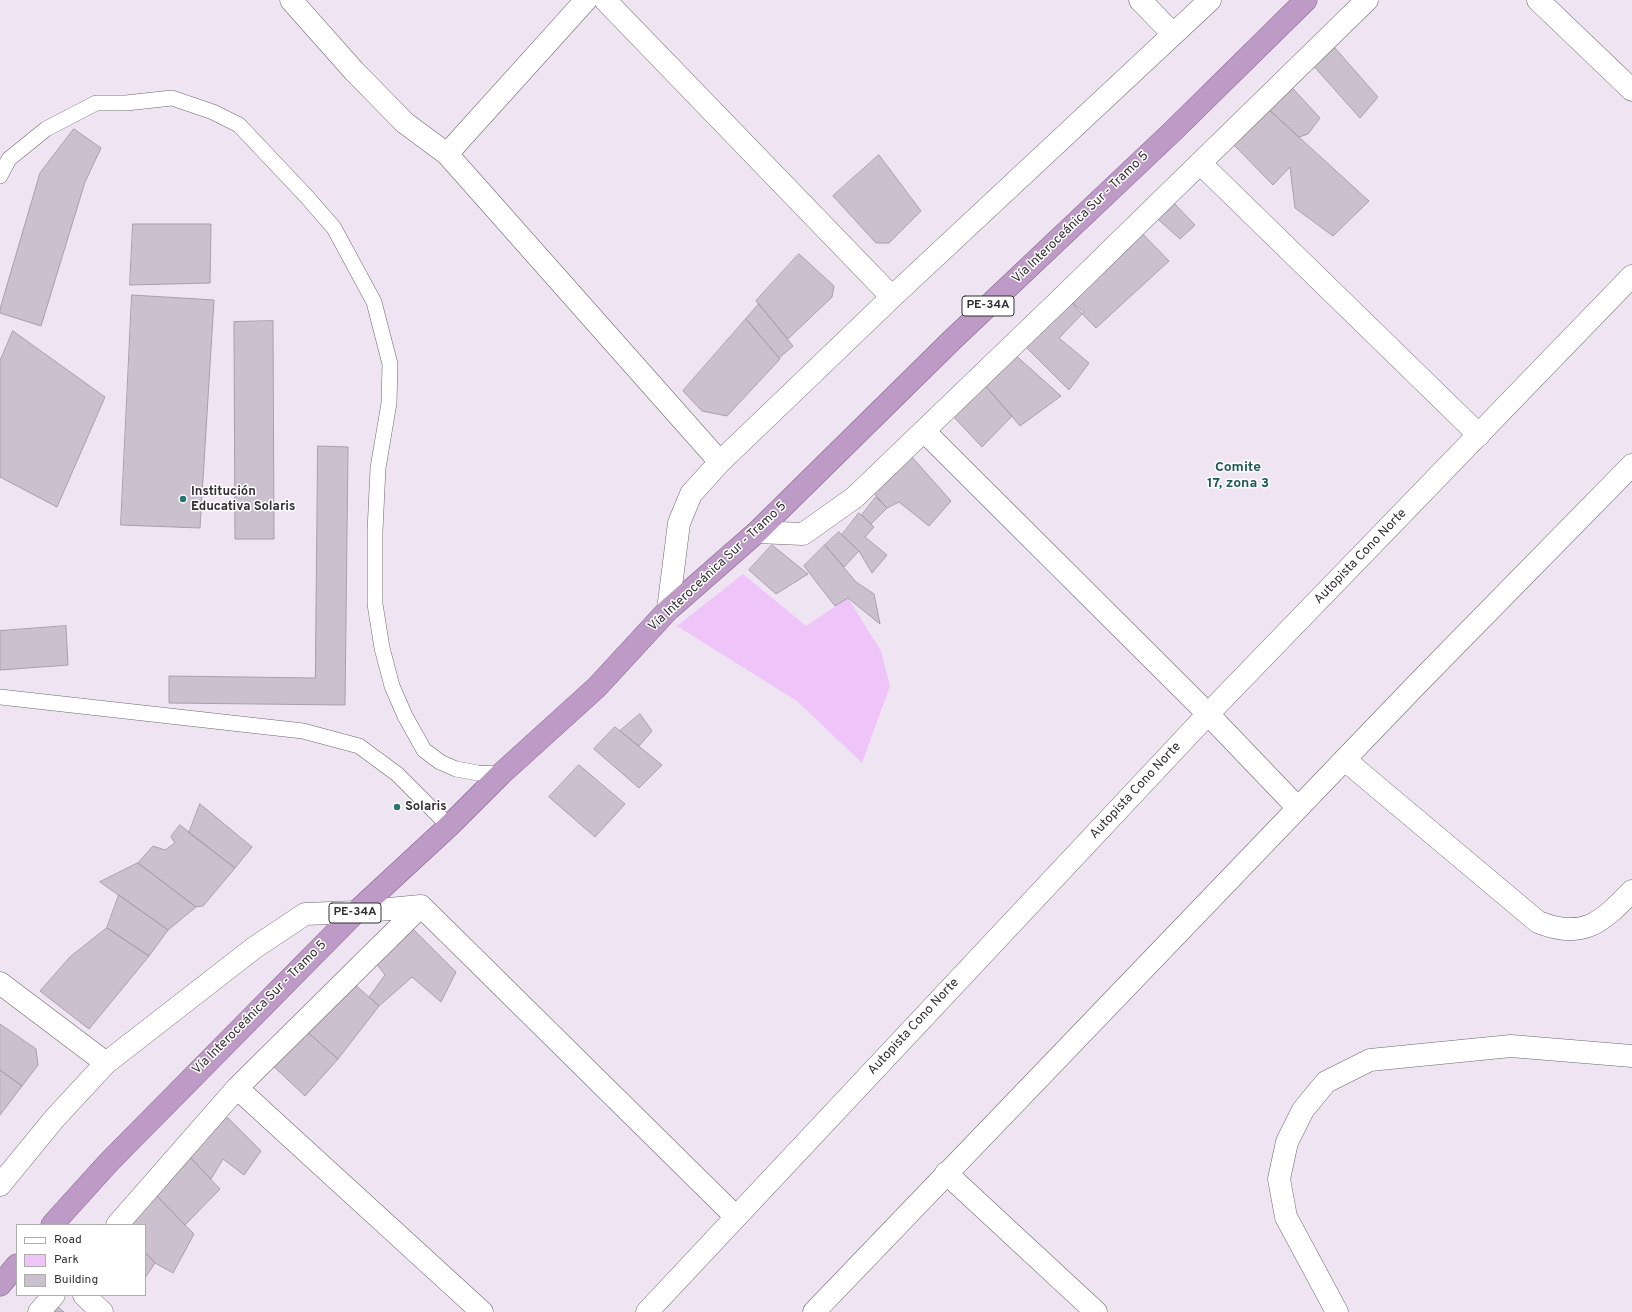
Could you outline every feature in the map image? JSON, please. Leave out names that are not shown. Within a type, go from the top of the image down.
[{"type":"highway","name":"Vía Interoceánica Sur - Tramo 5","points":[[53,1224],[109,1162],[356,912],[449,826],[501,774],[597,687],[668,610],[758,532],[952,340],[1173,131],[1306,0]]},
{"type":"highway","points":[[0,1285],[16,1266]]},
{"type":"street","points":[[291,0],[354,72],[405,123],[448,154],[720,462]]},
{"type":"street","points":[[448,154],[586,0]]},
{"type":"street","points":[[605,0],[892,297]]},
{"type":"street","points":[[1140,0],[1173,34]]},
{"type":"street","points":[[668,610],[679,523],[691,494],[720,462],[892,297],[1210,0]]},
{"type":"street","points":[[758,532],[803,534],[855,496],[924,431],[1367,0]]},
{"type":"street","points":[[1538,0],[1632,90]]},
{"type":"street","points":[[1200,163],[1479,435]]},
{"type":"street","name":"Autopista Cono Norte","points":[[647,1312],[1208,714],[1632,276]]},
{"type":"street","points":[[924,431],[1208,714],[1298,808]]},
{"type":"street","points":[[814,1312],[1421,680],[1632,465]]},
{"type":"street","points":[[1345,760],[1538,922],[1554,929],[1566,930],[1590,926],[1609,915],[1632,891]]},
{"type":"street","points":[[0,1185],[55,1118],[106,1064],[254,948],[305,914],[356,912],[421,906],[736,1218]]},
{"type":"street","points":[[117,1224],[237,1088],[421,906]]},
{"type":"street","points":[[0,982],[106,1064]]},
{"type":"street","points":[[1337,1312],[1286,1217],[1279,1179],[1287,1142],[1303,1110],[1326,1082],[1370,1060],[1511,1046],[1632,1056]]},
{"type":"street","points":[[237,1088],[482,1312]]},
{"type":"street","points":[[946,1173],[1096,1312]]},
{"type":"street","points":[[38,1312],[53,1296]]},
{"type":"street","points":[[85,1296],[102,1312]]},
{"type":"lane","points":[[0,176],[10,159],[46,129],[96,103],[126,103],[172,98],[213,112],[239,124],[334,228],[374,302],[390,364],[389,403],[378,468],[375,531],[375,604],[382,648],[392,686],[404,716],[424,750],[440,762],[456,768],[478,773],[501,774]]},
{"type":"lane","points":[[0,697],[303,731],[359,746],[397,774],[449,826]]},
{"type":"green space","points":[[743,574],[806,626],[848,598],[881,651],[890,686],[862,763],[797,701],[677,626]]},
{"type":"building","points":[[1327,39],[1378,97],[1360,118],[1311,63]]},
{"type":"building","points":[[1285,80],[1320,118],[1308,134],[1299,137],[1267,108]]},
{"type":"building","points":[[1267,108],[1369,201],[1333,236],[1295,208],[1290,167],[1273,185],[1232,143]]},
{"type":"building","points":[[74,129],[101,148],[85,182],[41,326],[0,313],[0,309],[40,173]]},
{"type":"building","points":[[879,155],[921,211],[889,243],[876,243],[833,196]]},
{"type":"building","points":[[1170,199],[1195,225],[1180,239],[1150,212]]},
{"type":"building","points":[[133,224],[211,224],[210,283],[130,285]]},
{"type":"building","points":[[1135,226],[1169,261],[1096,328],[1069,300]]},
{"type":"building","points":[[799,254],[834,286],[832,297],[789,338],[787,338],[756,301]]},
{"type":"building","points":[[132,295],[214,300],[200,528],[121,525]]},
{"type":"building","points":[[1064,296],[1084,312],[1059,338],[1089,363],[1069,390],[1024,345]]},
{"type":"building","points":[[759,304],[793,346],[779,358],[746,319]]},
{"type":"building","points":[[746,319],[780,359],[727,416],[702,411],[683,391]]},
{"type":"building","points":[[273,321],[274,539],[235,539],[234,322]]},
{"type":"building","points":[[13,331],[105,397],[57,507],[0,477],[0,361]]},
{"type":"building","points":[[1013,353],[1061,396],[1020,426],[982,382]]},
{"type":"building","points":[[982,382],[1012,416],[982,447],[950,413]]},
{"type":"building","points":[[318,446],[348,447],[345,705],[169,703],[169,676],[315,678]]},
{"type":"building","points":[[911,456],[951,501],[929,526],[899,502],[887,508],[871,490]]},
{"type":"building","points":[[876,497],[887,508],[871,524],[862,515]]},
{"type":"building","points":[[859,513],[874,527],[865,537],[887,555],[872,573],[859,551],[842,535]]},
{"type":"building","points":[[839,532],[859,551],[844,567],[825,545]]},
{"type":"building","points":[[772,545],[808,574],[776,594],[749,570]]},
{"type":"building","points":[[825,545],[856,582],[874,594],[880,624],[848,598],[835,606],[804,566]]},
{"type":"building","points":[[66,626],[68,665],[0,670],[0,631]]},
{"type":"building","points":[[640,714],[652,731],[639,746],[620,731]]},
{"type":"building","points":[[615,727],[662,765],[639,788],[594,749]]},
{"type":"building","points":[[579,765],[625,804],[595,837],[549,797]]},
{"type":"building","points":[[200,804],[252,847],[235,868],[189,833]]},
{"type":"building","points":[[180,825],[235,868],[203,906],[196,907],[138,863],[153,846],[165,850],[175,843],[171,837]]},
{"type":"building","points":[[138,863],[196,907],[168,930],[100,882]]},
{"type":"building","points":[[119,895],[168,930],[149,956],[107,928]]},
{"type":"building","points":[[407,923],[456,972],[441,1002],[412,977],[379,1006],[369,997],[385,975],[373,959]]},
{"type":"building","points":[[107,928],[149,956],[89,1029],[40,991],[70,957]]},
{"type":"building","points":[[352,982],[379,1006],[338,1059],[304,1029]]},
{"type":"building","points":[[0,1024],[36,1049],[38,1065],[22,1086],[0,1070]]},
{"type":"building","points":[[304,1029],[338,1059],[305,1096],[269,1062]]},
{"type":"building","points":[[0,1070],[22,1086],[0,1115]]},
{"type":"building","points":[[211,1118],[228,1118],[261,1151],[244,1175],[223,1159],[211,1179],[183,1150]]},
{"type":"building","points":[[183,1150],[220,1189],[185,1225],[149,1188]]},
{"type":"building","points":[[149,1188],[194,1234],[173,1273],[155,1263],[146,1253],[146,1224],[123,1224]]},
{"type":"building","points":[[146,1253],[155,1263],[146,1276]]},
{"type":"building","points":[[50,1300],[64,1312],[40,1312]]},
{"type":"place","name":"Institución Educativa Solaris","points":[[183,499]]},
{"type":"place","name":"Solaris","points":[[397,807]]},
{"type":"district","name":"Comite 17, zona 3","points":[[1238,476]]}]
